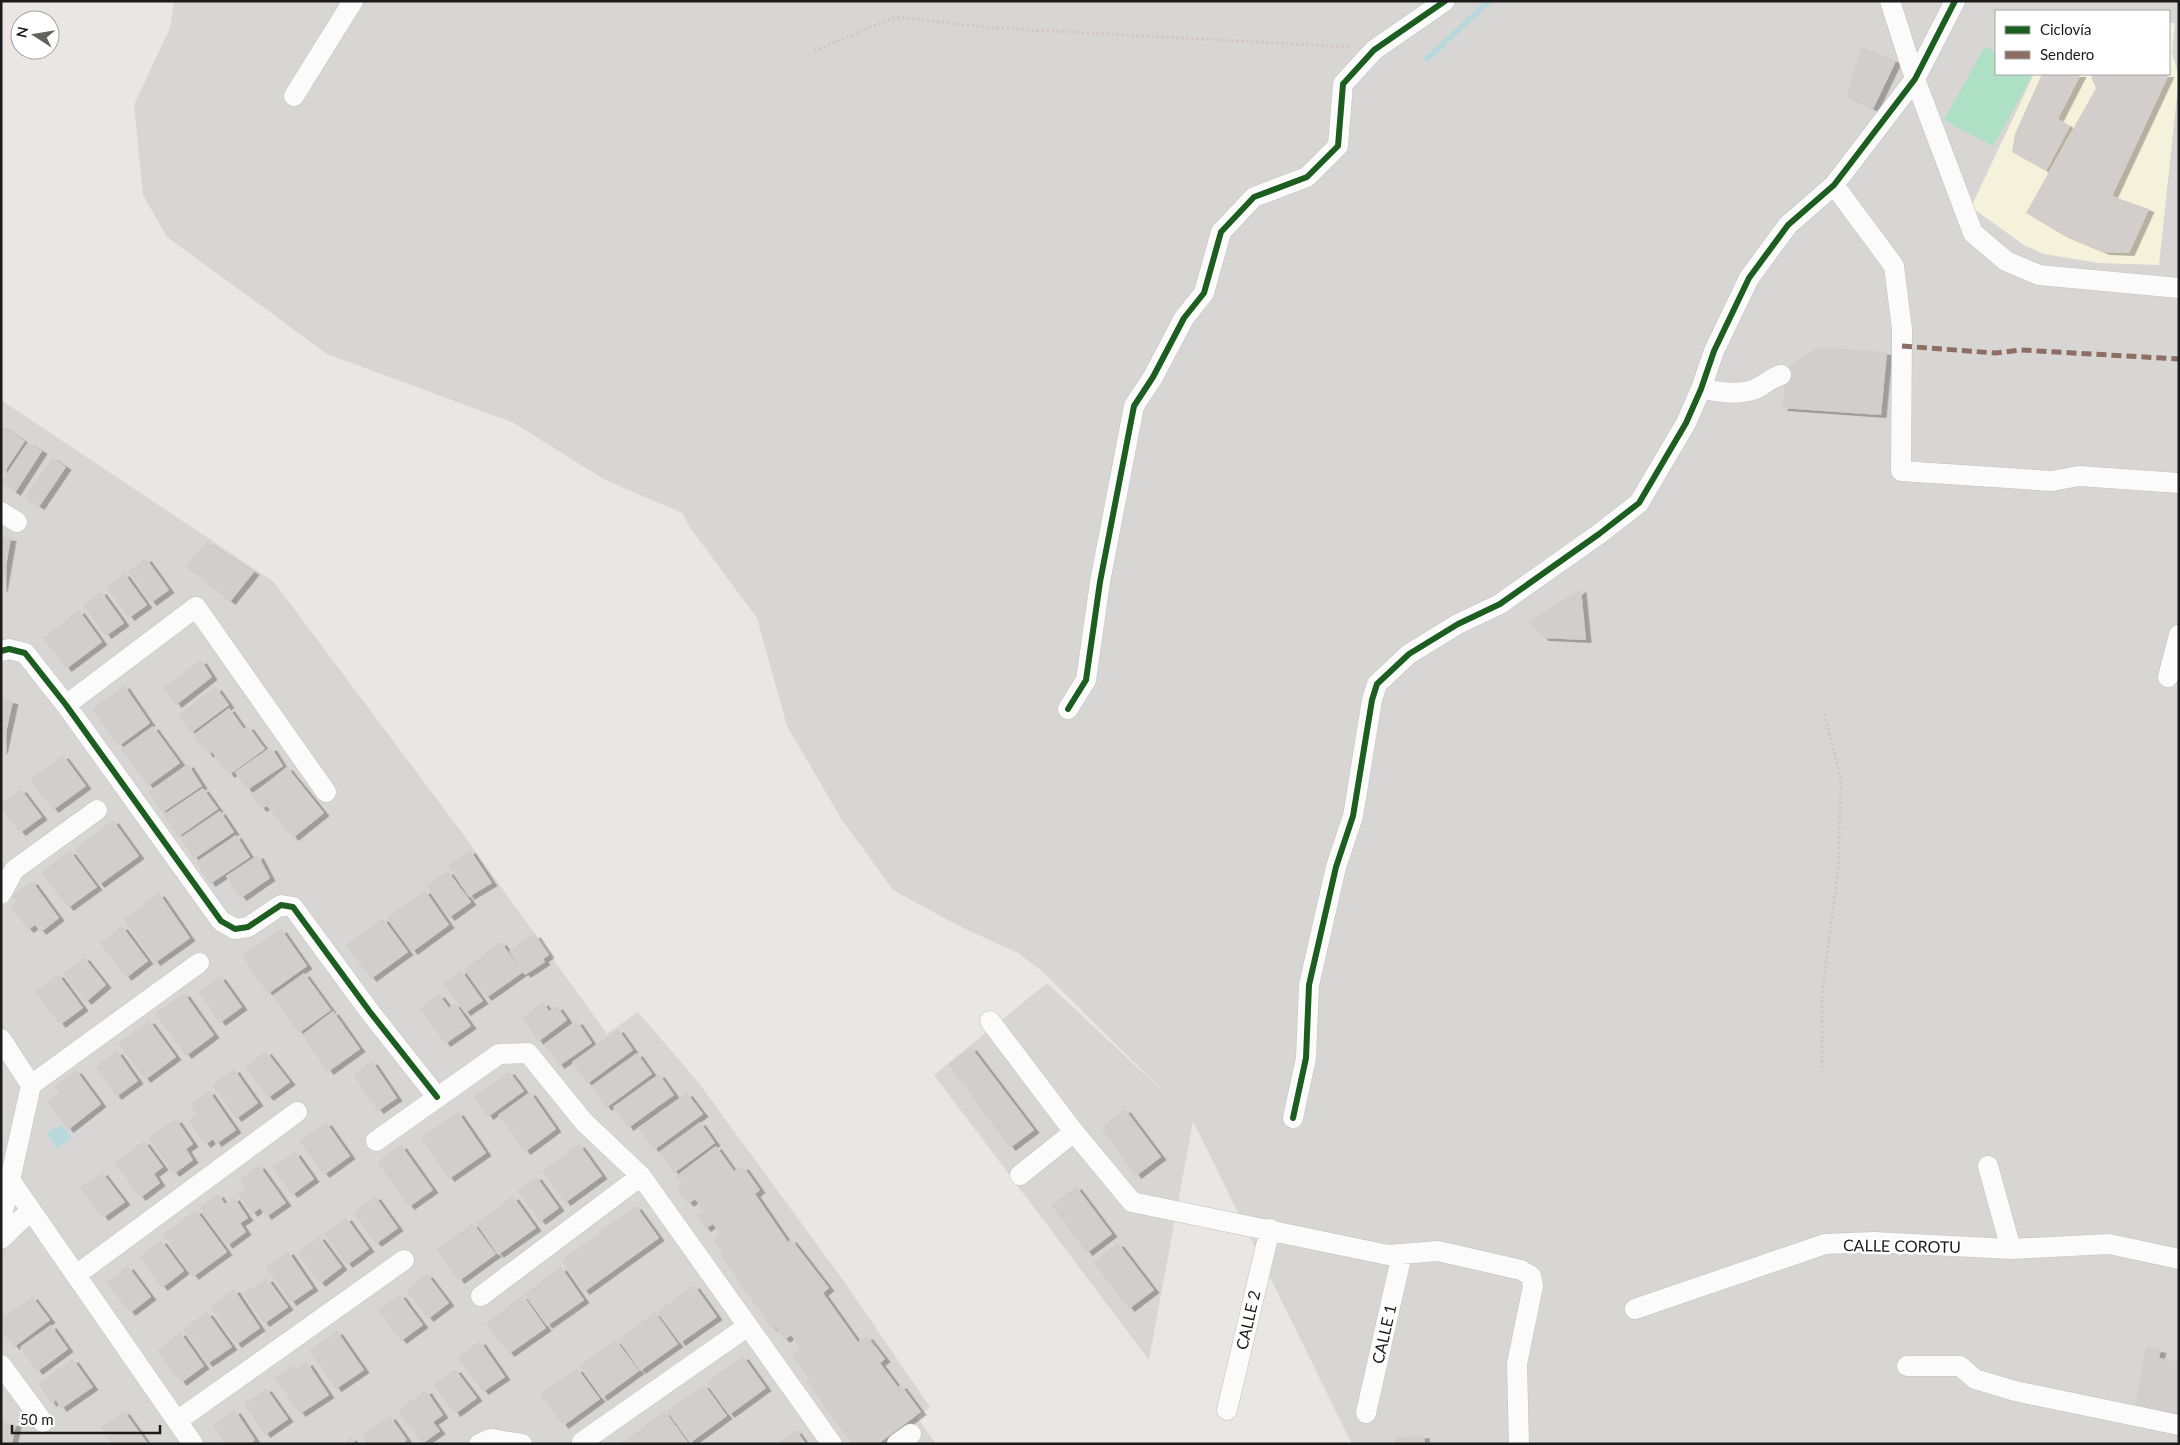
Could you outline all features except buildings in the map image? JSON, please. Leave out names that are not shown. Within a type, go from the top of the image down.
[{"type":"street","points":[[294,96],[353,1]]},
{"type":"street","points":[[1068,709],[1086,680],[1100,582],[1134,406],[1153,377],[1184,318],[1204,293],[1221,232],[1254,197],[1307,177],[1338,146],[1343,84],[1374,50],[1445,1]]},
{"type":"street","points":[[1890,1],[1915,79],[1973,233],[2006,261],[2039,275],[2179,288]]},
{"type":"street","points":[[1293,1118],[1306,1058],[1309,985],[1336,867],[1354,816],[1372,700],[1377,684],[1409,654],[1458,624],[1500,604],[1599,534],[1639,503],[1686,423],[1701,389],[1714,351],[1749,278],[1788,225],[1834,185],[1915,79],[1955,1]]},
{"type":"street","points":[[1834,185],[1894,266],[1902,329],[1901,471],[2052,482],[2078,476],[2179,483]]},
{"type":"street","points":[[1701,389],[1730,394],[1755,390],[1770,378],[1781,375]]},
{"type":"street","points":[[66,705],[196,607],[326,792]]},
{"type":"street","points":[[2168,677],[2179,636]]},
{"type":"street","points":[[1,651],[9,649],[25,653],[66,705],[221,921],[235,928],[248,927],[281,905],[293,907],[370,1012],[437,1097]]},
{"type":"street","points":[[1,894],[14,870],[97,810]]},
{"type":"street","points":[[1,1221],[31,1085],[199,962]]},
{"type":"street","points":[[990,1021],[1074,1132],[1132,1202],[1270,1229],[1388,1255],[1438,1252],[1521,1270],[1531,1276],[1533,1286],[1516,1377],[1519,1444]]},
{"type":"street","points":[[1,1038],[31,1085]]},
{"type":"street","points":[[376,1141],[498,1054],[528,1053],[584,1122],[641,1176],[832,1444]]},
{"type":"street","points":[[76,1275],[296,1112]]},
{"type":"street","points":[[1020,1175],[1074,1132]]},
{"type":"street","points":[[1988,1166],[2011,1249]]},
{"type":"street","points":[[481,1296],[641,1176]]},
{"type":"street","points":[[10,1180],[193,1444]]},
{"type":"street","points":[[1,1240],[31,1210]]},
{"type":"street","name":"CALLE 2","points":[[1227,1410],[1270,1229]]},
{"type":"street","name":"CALLE COROTU","points":[[1635,1309],[1824,1244],[1874,1242],[2011,1249],[2109,1244],[2179,1259]]},
{"type":"street","name":"CALLE 1","points":[[1366,1413],[1402,1254]]},
{"type":"street","points":[[177,1421],[404,1260]]},
{"type":"street","points":[[582,1442],[748,1326]]},
{"type":"street","points":[[1,1365],[43,1422]]},
{"type":"street","points":[[1907,1366],[1960,1366],[1975,1379],[2015,1391],[2179,1425]]},
{"type":"street","points":[[479,1444],[490,1439],[522,1444]]},
{"type":"path","points":[[814,51],[895,16],[996,28],[1374,50]]},
{"type":"path","points":[[1822,1068],[1822,994],[1838,871],[1841,780],[1824,713]]},
{"type":"shaded area","points":[[174,1],[2179,1],[2179,1444],[1352,1444],[1193,1121],[1149,1360],[934,1075],[1047,983],[1170,1098],[1042,971],[1018,953],[957,925],[893,890],[842,820],[787,726],[757,618],[691,529],[682,513],[605,480],[514,423],[327,354],[167,237],[143,195],[134,105],[170,28]]},
{"type":"shaded area","points":[[2170,23],[2175,23],[2172,53],[2179,77],[2159,265],[2099,263],[2044,254],[2024,245],[1971,207],[2034,75],[2170,75]]},
{"type":"shaded area","points":[[1917,290],[1954,292],[1949,349],[1914,345]]},
{"type":"shaded area","points":[[1,400],[274,582],[463,834],[607,1034],[638,1012],[698,1082],[843,1280],[930,1407],[917,1417],[936,1444],[1,1444]]},
{"type":"green space","points":[[1985,46],[1995,52],[1995,75],[2032,75],[1993,146],[1944,120]]},
{"type":"water","points":[[62,1125],[71,1138],[57,1148],[46,1133]]},
{"type":"waterway","points":[[1427,59],[1489,1]]},
{"type":"marked path","points":[[1902,346],[1995,353],[2021,350],[2179,359]]},
{"type":"cycle path","points":[[1068,709],[1086,680],[1100,582],[1134,406],[1153,377],[1184,318],[1204,293],[1221,232],[1254,197],[1307,177],[1338,146],[1343,84],[1374,50],[1445,1]]},
{"type":"cycle path","points":[[1293,1118],[1306,1058],[1309,985],[1336,867],[1353,816],[1372,700],[1377,684],[1409,654],[1458,624],[1500,604],[1599,534],[1639,503],[1686,423],[1701,389],[1714,351],[1749,278],[1788,225],[1834,185],[1915,79],[1955,1]]},
{"type":"cycle path","points":[[1,651],[9,649],[25,653],[66,705],[221,921],[235,929],[248,927],[281,905],[293,907],[370,1012],[437,1097]]}]
